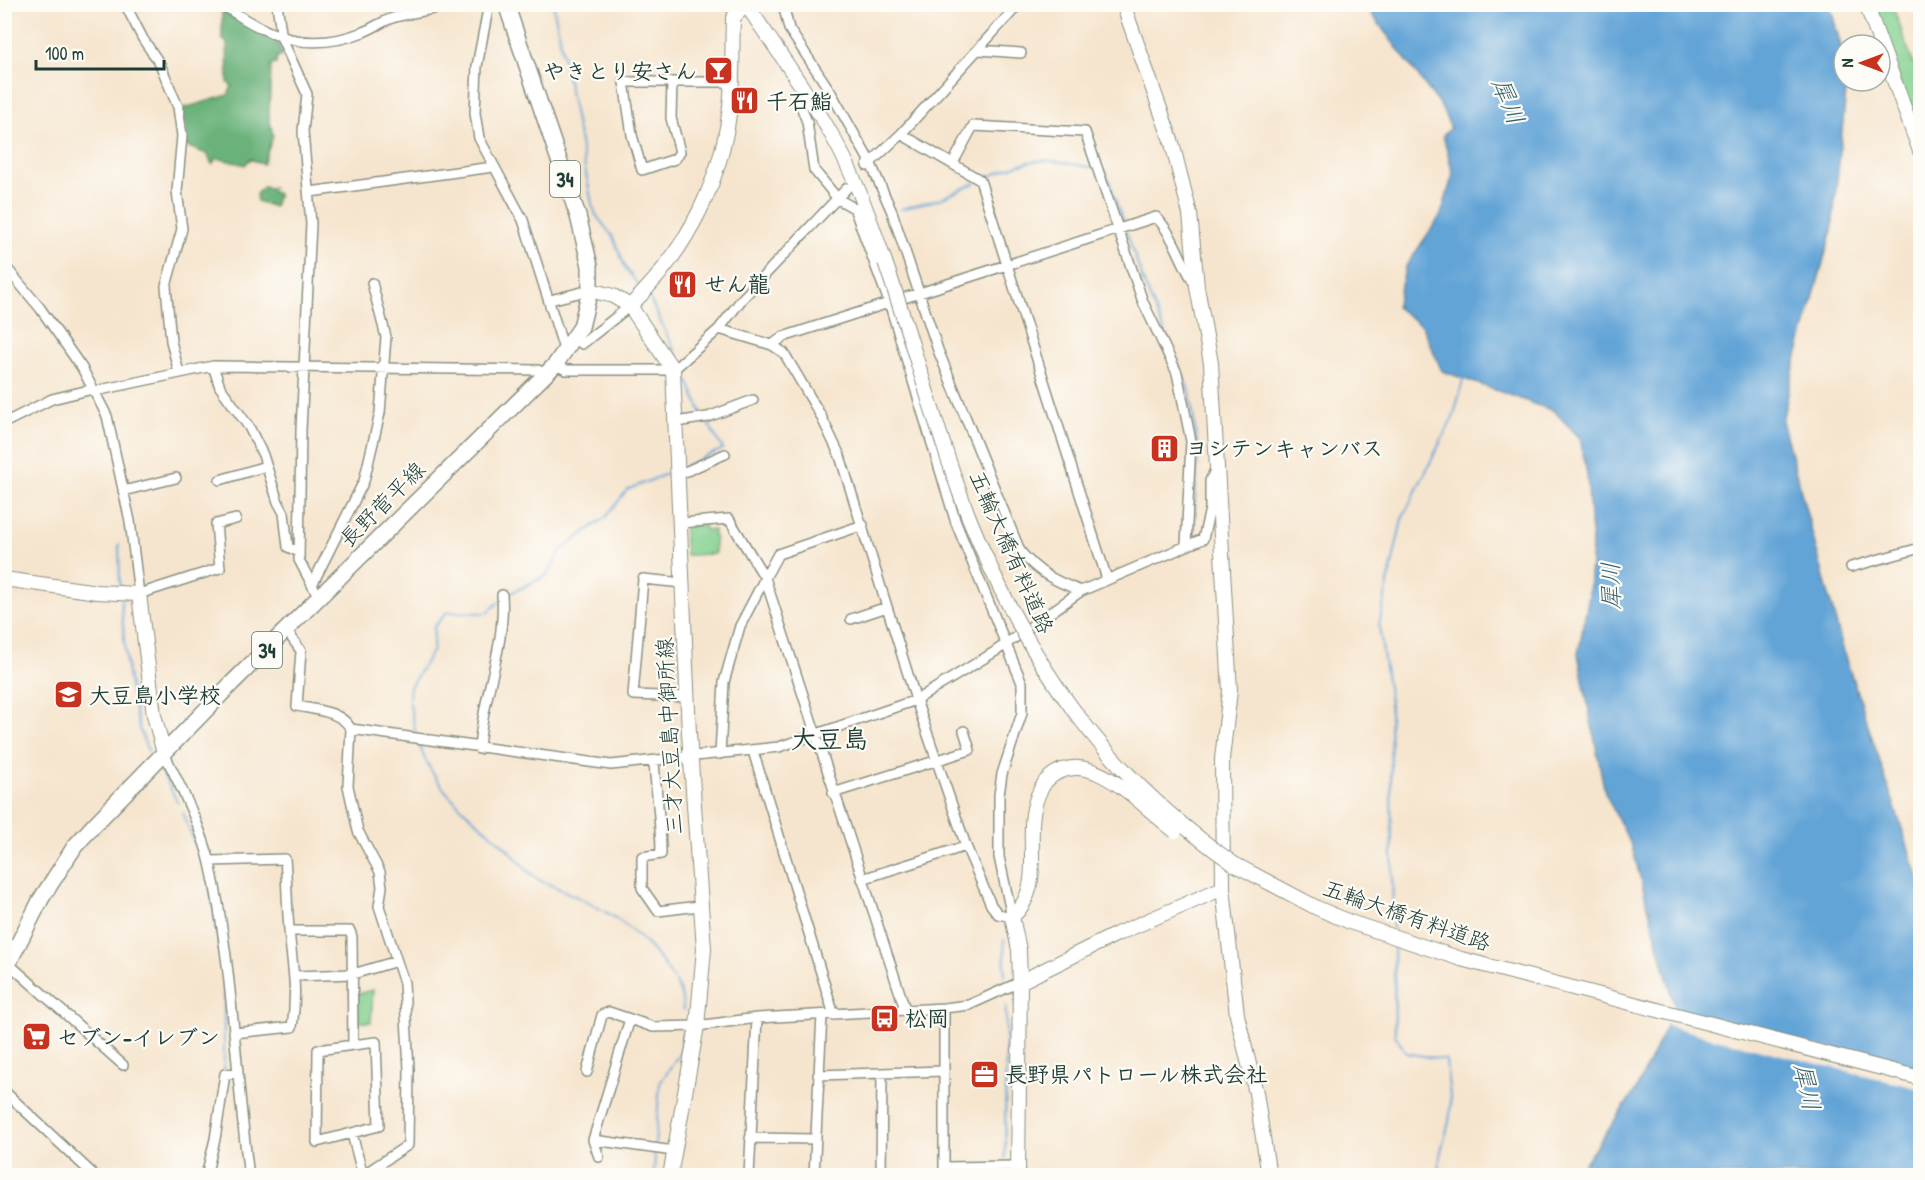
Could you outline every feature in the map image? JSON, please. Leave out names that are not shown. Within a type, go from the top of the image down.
[{"type":"main road","name":"長野菅平線","points":[[7,963],[41,898],[75,846],[164,753],[287,631],[316,591],[550,370],[581,327],[590,290],[586,242],[506,4]]},
{"type":"main road","points":[[630,306],[667,264],[682,242],[717,173],[727,128],[731,82],[732,18],[746,4]]},
{"type":"main road","name":"五輪大橋有料道路","points":[[746,4],[788,64],[836,141],[860,191],[970,520],[1002,593],[1038,659],[1079,718],[1127,776],[1179,823],[1234,864],[1339,917],[1461,959],[1920,1078]]},
{"type":"main road","points":[[1123,4],[1172,143],[1190,214],[1197,287],[1210,363],[1218,464],[1230,691],[1222,759],[1223,888],[1238,1015],[1256,1093],[1269,1176]]},
{"type":"main road","points":[[1866,4],[1920,151]]},
{"type":"main road","points":[[590,290],[613,296],[630,306],[673,370]]},
{"type":"main road","name":"三才大豆島中御所線","points":[[670,1176],[697,1026],[704,958],[690,756],[673,370]]},
{"type":"main road","points":[[4,579],[97,592],[139,594],[154,715],[164,753]]},
{"type":"main road","points":[[1018,1171],[1020,982],[1019,950],[1012,917],[1028,898],[1033,811],[1038,794],[1046,781],[1064,768],[1074,766],[1092,769],[1108,777],[1179,834],[1234,864]]},
{"type":"main road","points":[[1020,982],[1117,934],[1223,888]]},
{"type":"street","points":[[143,4],[125,5],[143,39],[160,64],[178,107],[182,136],[177,191],[182,229],[166,286],[171,341],[179,373]]},
{"type":"street","points":[[222,4],[240,18],[282,39],[306,43],[361,33],[394,18],[459,4]]},
{"type":"street","points":[[277,4],[282,39],[307,94],[303,131],[311,224],[299,560],[316,591]]},
{"type":"street","points":[[489,4],[477,66],[475,113],[479,138],[524,220],[563,346]]},
{"type":"street","points":[[783,4],[789,29],[830,91],[892,212],[942,360],[1020,551],[1035,569],[1051,580],[1081,591]]},
{"type":"street","points":[[868,164],[901,135],[1019,4]]},
{"type":"street","points":[[979,50],[1021,53]]},
{"type":"street","points":[[672,82],[671,118],[680,152],[675,159],[642,170],[632,135],[624,82],[672,82],[731,82]]},
{"type":"street","points":[[720,329],[772,345],[784,353],[821,416],[840,456],[916,700],[966,846],[991,905],[998,914],[1012,917],[999,857],[999,795],[1002,774],[1024,701],[1017,666],[956,523],[889,302],[854,208],[838,199],[814,170],[807,122],[798,98]]},
{"type":"street","points":[[954,163],[973,126],[1085,132],[1143,302],[1177,373],[1191,441],[1186,545]]},
{"type":"street","points":[[901,135],[954,163],[980,180],[1107,579]]},
{"type":"street","points":[[310,192],[493,167]]},
{"type":"street","points":[[4,423],[52,399],[213,366],[305,366],[384,370],[673,370],[720,329],[742,299],[848,188]]},
{"type":"street","points":[[772,345],[783,337],[1156,217],[1164,225],[1180,260],[1197,287]]},
{"type":"street","points":[[4,265],[40,308],[94,390],[107,416],[130,521],[139,594],[220,568],[216,524],[236,519]]},
{"type":"street","points":[[316,591],[364,481],[380,413],[386,337],[372,283]]},
{"type":"street","points":[[550,300],[590,290]]},
{"type":"street","points":[[582,344],[630,306]]},
{"type":"street","points":[[213,366],[220,387],[249,427],[266,466],[284,513],[288,546],[299,552]]},
{"type":"street","points":[[676,422],[705,417],[753,400]]},
{"type":"street","points":[[678,475],[725,454]]},
{"type":"street","points":[[351,729],[478,749],[611,765],[779,747],[916,700],[1006,643],[1081,591],[1203,538],[1210,509],[1210,481],[1218,464]]},
{"type":"street","points":[[220,480],[266,466]]},
{"type":"street","points":[[123,491],[176,478]]},
{"type":"street","points":[[681,523],[729,519],[765,578],[905,1009]]},
{"type":"street","points":[[720,754],[724,682],[740,626],[778,554],[863,525]]},
{"type":"street","points":[[1851,567],[1920,548]]},
{"type":"street","points":[[683,583],[643,579],[633,695],[687,697]]},
{"type":"street","points":[[478,749],[480,725],[504,621],[502,599]]},
{"type":"street","points":[[851,619],[887,607]]},
{"type":"street","points":[[287,631],[301,651],[297,706],[337,716],[346,720],[351,729],[348,786],[358,831],[380,872],[382,887],[379,906],[404,983],[409,1069],[408,1145],[363,1175],[352,1134]]},
{"type":"street","points":[[833,792],[970,750],[964,731]]},
{"type":"street","points":[[753,751],[834,1015]]},
{"type":"street","points":[[164,753],[210,861],[234,1033],[249,1176]]},
{"type":"street","points":[[654,762],[657,807],[661,818],[661,854],[642,857],[642,888],[658,911],[699,906]]},
{"type":"street","points":[[862,879],[966,846]]},
{"type":"street","points":[[210,861],[285,859],[289,931],[296,976],[292,1027],[234,1033]]},
{"type":"street","points":[[289,931],[350,931],[353,974],[353,1045]]},
{"type":"street","points":[[296,976],[353,974],[398,961]]},
{"type":"street","points":[[7,963],[123,1065]]},
{"type":"street","points":[[587,1072],[602,1015],[609,1012],[653,1027],[697,1026],[758,1018],[944,1008],[969,1005],[1020,982]]},
{"type":"street","points":[[944,1008],[944,1172],[1018,1171]]},
{"type":"street","points":[[814,1176],[822,1015]]},
{"type":"street","points":[[749,1176],[758,1018]]},
{"type":"street","points":[[599,1157],[593,1140],[630,1019]]},
{"type":"street","points":[[375,1042],[379,1126],[317,1142],[318,1050],[353,1045],[375,1042]]},
{"type":"street","points":[[818,1075],[944,1071]]},
{"type":"street","points":[[206,1176],[215,1139],[225,1074],[238,1073]]},
{"type":"street","points":[[881,1176],[882,1073]]},
{"type":"street","points":[[4,1091],[95,1176]]},
{"type":"street","points":[[750,1138],[814,1140]]},
{"type":"street","points":[[593,1140],[674,1150]]},
{"type":"green space","points":[[1870,5],[1892,5],[1920,82],[1920,138],[1892,64],[1892,33],[1881,33]]},
{"type":"green space","points":[[222,11],[277,40],[283,56],[277,57],[276,64],[271,65],[269,117],[273,136],[263,164],[250,159],[245,165],[217,158],[212,164],[207,154],[186,146],[186,129],[181,109],[228,95],[232,86],[228,83],[227,43],[222,39]]},
{"type":"green space","points":[[263,187],[273,188],[271,191],[278,194],[274,207],[257,201],[256,194]]},
{"type":"green space","points":[[704,525],[705,530],[714,530],[715,554],[686,555],[684,529],[687,526]]},
{"type":"green space","points":[[373,990],[371,1022],[356,1022],[357,994]]},
{"type":"water","name":"犀川","points":[[1368,5],[1830,5],[1837,33],[1832,33],[1832,93],[1846,93],[1832,230],[1793,371],[1782,421],[1845,656],[1920,883],[1920,1175],[1576,1175],[1636,1090],[1675,1007],[1632,847],[1605,793],[1578,654],[1589,595],[1592,545],[1587,474],[1580,438],[1554,411],[1442,371],[1422,326],[1396,307],[1406,266],[1441,215],[1453,174],[1443,135],[1451,128],[1440,105],[1372,15]]},
{"type":"pier","points":[[1670,1010],[1920,1072],[1920,1089],[1664,1024]]},
{"type":"waterway","points":[[553,4],[592,204],[596,215],[613,237],[625,267],[640,287]]},
{"type":"waterway","points":[[984,179],[1026,162],[1061,162],[1093,168]]},
{"type":"waterway","points":[[1106,172],[1123,222]]},
{"type":"waterway","points":[[901,209],[940,199],[975,183]]},
{"type":"waterway","points":[[1127,233],[1144,283],[1190,393],[1198,451],[1193,535]]},
{"type":"waterway","points":[[649,297],[677,356]]},
{"type":"waterway","points":[[683,369],[703,416]]},
{"type":"waterway","points":[[1393,932],[1390,702],[1379,625],[1402,519],[1454,415],[1464,376]]},
{"type":"waterway","points":[[685,466],[723,449],[706,420]]},
{"type":"waterway","points":[[505,596],[547,575],[561,550],[606,517],[627,490],[671,472]]},
{"type":"waterway","points":[[119,544],[120,589]]},
{"type":"waterway","points":[[121,599],[132,699],[142,737],[149,752]]},
{"type":"waterway","points":[[416,735],[409,700],[410,687],[433,650],[434,627],[447,612],[487,613],[499,602]]},
{"type":"waterway","points":[[418,740],[426,762],[451,797],[537,879],[607,913],[623,923],[651,949],[678,986],[683,1010]]},
{"type":"waterway","points":[[163,774],[178,803]]},
{"type":"waterway","points":[[183,813],[202,863]]},
{"type":"waterway","points":[[209,881],[224,978],[224,1070]]},
{"type":"waterway","points":[[1004,940],[1005,976]]},
{"type":"waterway","points":[[1394,941],[1395,1035],[1406,1053],[1446,1060],[1450,1114],[1440,1154],[1440,1176]]},
{"type":"waterway","points":[[1005,1158],[1006,1005]]},
{"type":"waterway","points":[[655,1146],[660,1083],[681,1051],[683,1031]]},
{"type":"waterway","points":[[654,1176],[655,1152]]},
{"type":"place","name":"やきとり安さん","points":[[718,71]]},
{"type":"place","name":"千石鮨","points":[[745,101]]},
{"type":"place","name":"せん龍","points":[[683,284]]},
{"type":"place","name":"ヨシテンキャンバス","points":[[1165,448]]},
{"type":"place","name":"大豆島小学校","points":[[68,695]]},
{"type":"place","name":"松岡","points":[[884,1018]]},
{"type":"place","name":"セブン-イレブン","points":[[36,1037]]},
{"type":"place","name":"長野県パトロール株式会社","points":[[984,1074]]},
{"type":"district","name":"大豆島","points":[[830,738]]}]
